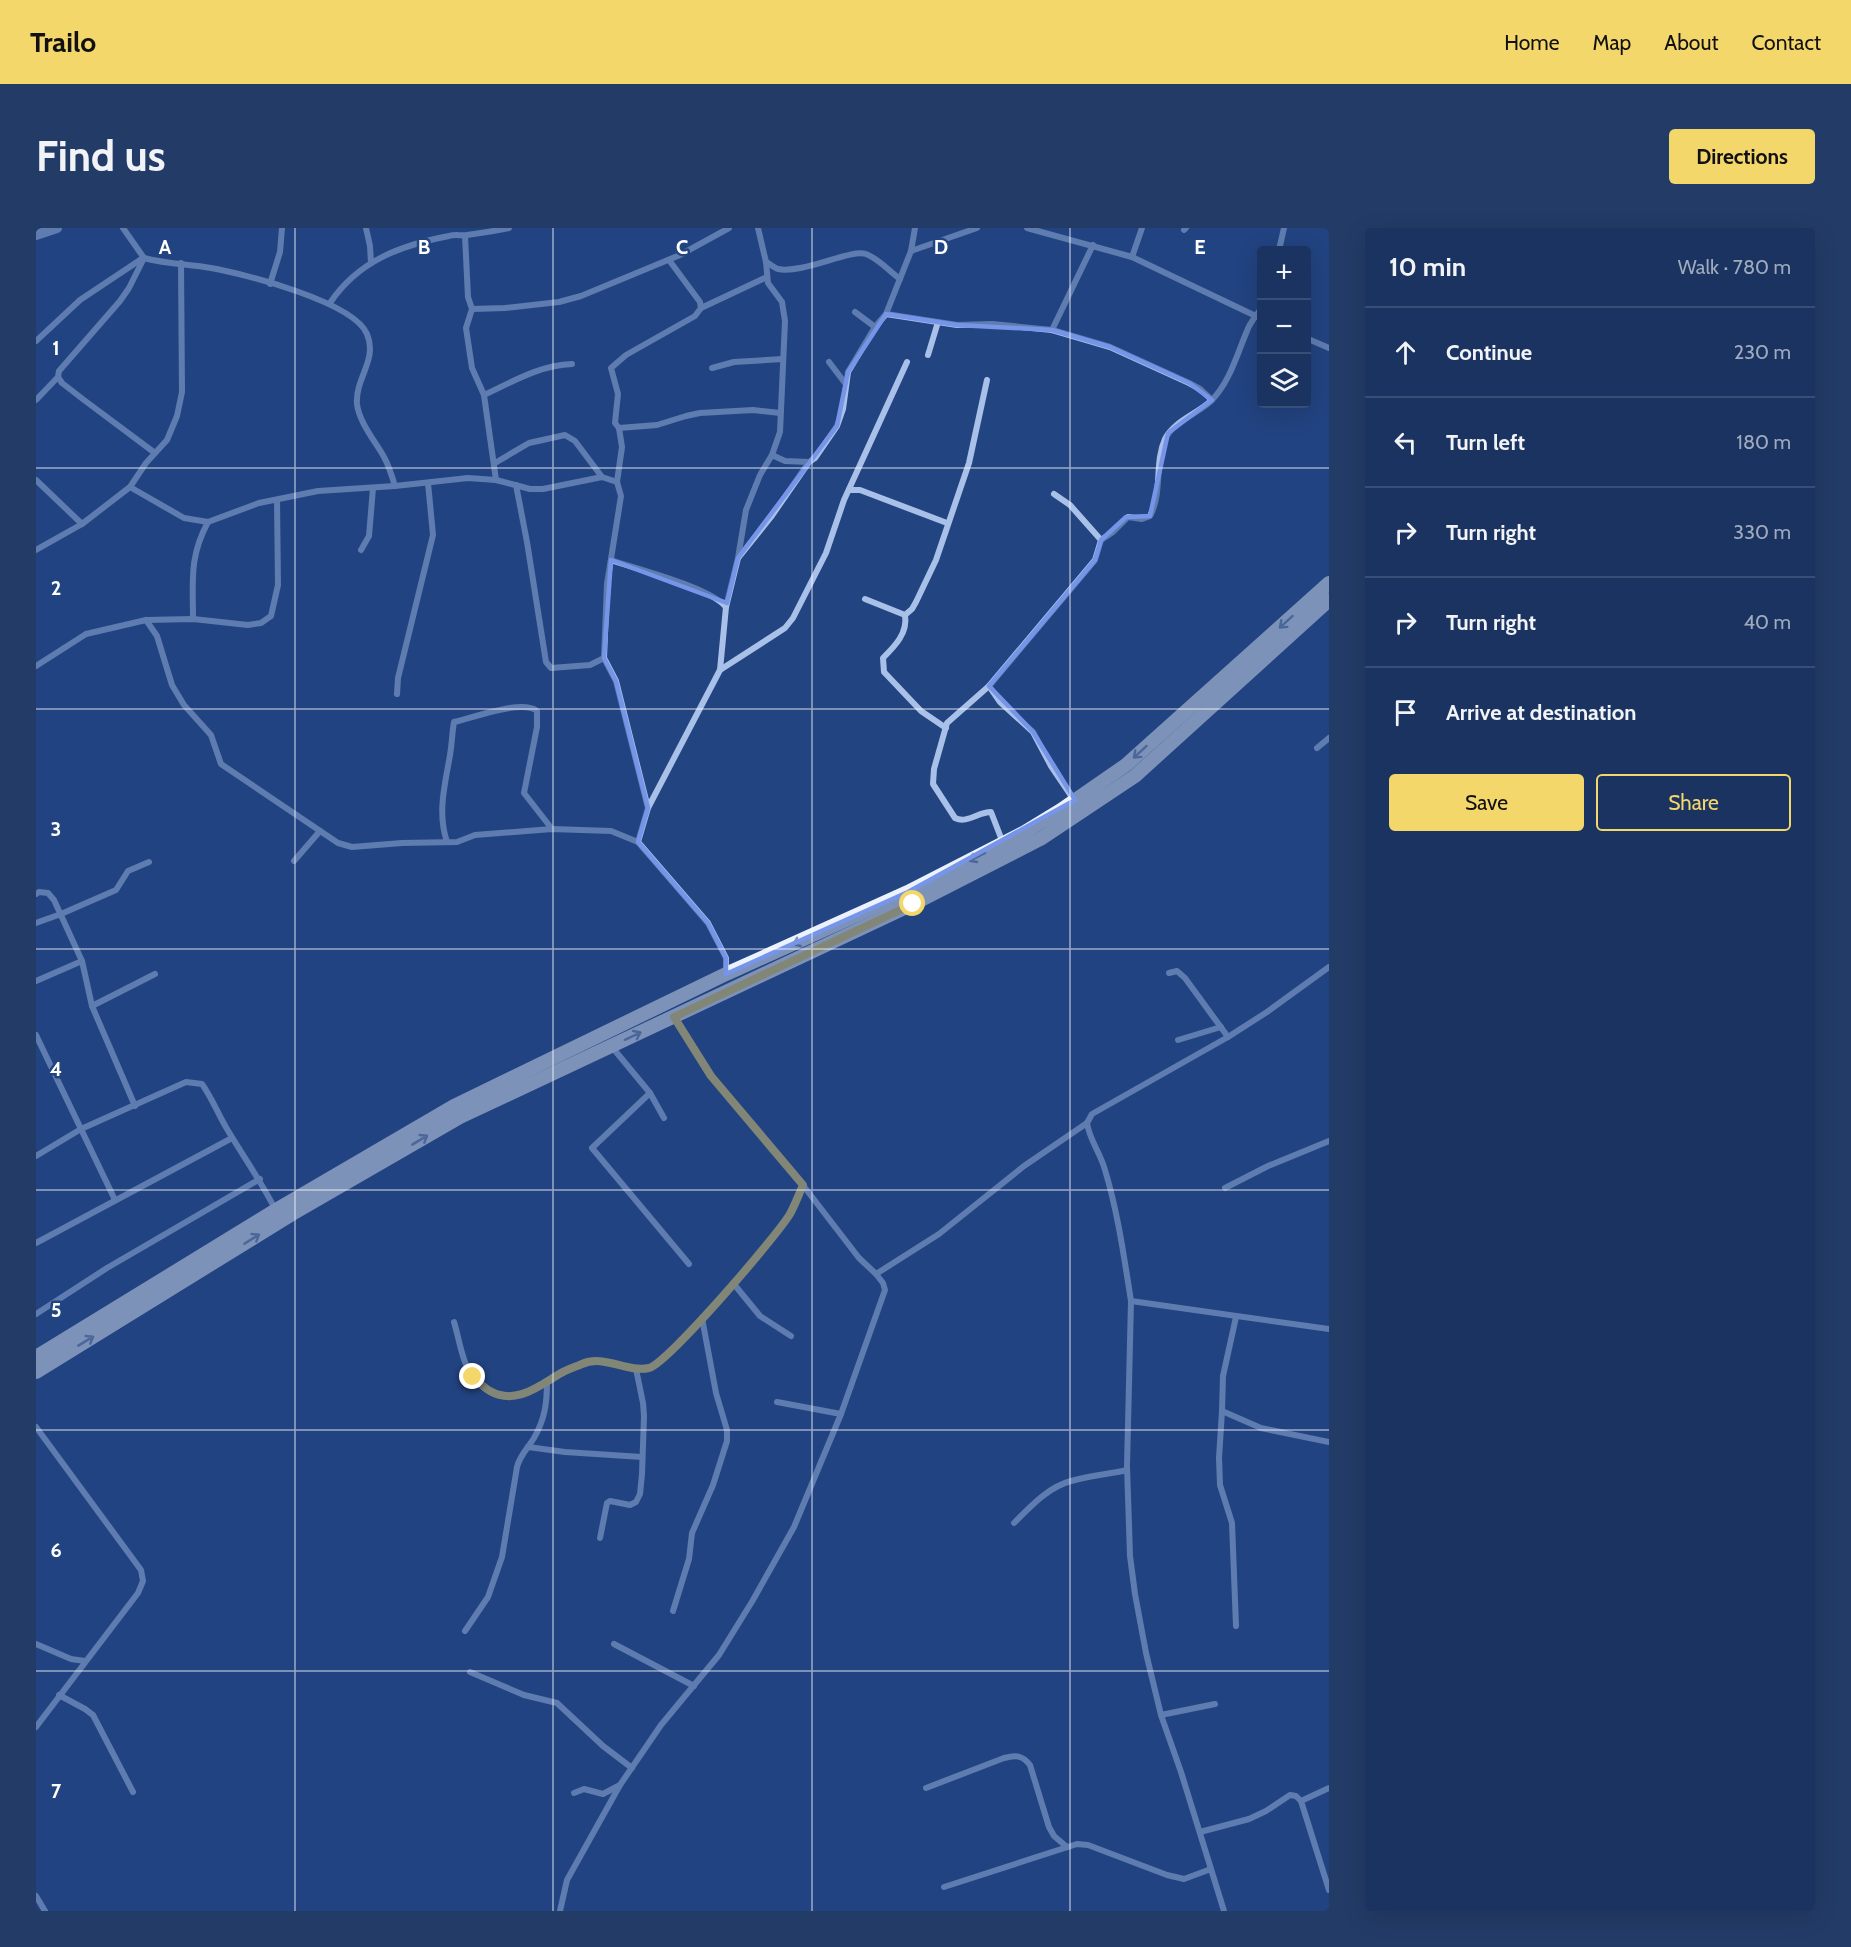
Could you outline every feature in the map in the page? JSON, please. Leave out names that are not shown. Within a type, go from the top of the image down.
[{"type":"main road","points":[[36,1372],[276,1210],[454,1106],[726,974],[908,892],[1004,844],[1028,838],[1075,800],[1126,765],[1329,583]]},
{"type":"main road","points":[[36,1357],[133,1305],[452,1121],[913,904],[1028,838],[1083,813],[1135,776],[1329,600]]},
{"type":"street","points":[[36,235],[57,228]]},
{"type":"street","points":[[123,228],[144,258]]},
{"type":"street","points":[[270,284],[280,252],[282,228]]},
{"type":"street","points":[[366,228],[371,263]]},
{"type":"street","points":[[330,303],[340,288],[371,263],[393,250],[451,235],[465,236],[509,228]]},
{"type":"street","points":[[472,309],[559,302],[581,296],[669,260],[729,228]]},
{"type":"street","points":[[638,842],[648,808],[720,670],[726,607],[738,558],[746,510],[760,474],[772,455],[780,432],[785,321],[782,302],[768,283],[758,228]]},
{"type":"street","points":[[738,558],[771,517],[837,426],[843,409],[848,372],[875,327],[886,315],[911,251],[915,228]]},
{"type":"street","points":[[911,251],[977,228]]},
{"type":"street","points":[[1027,228],[1132,256],[1257,317]]},
{"type":"street","points":[[1132,256],[1142,228]]},
{"type":"street","points":[[1280,246],[1284,228]]},
{"type":"street","points":[[465,236],[468,297],[472,309],[466,328],[472,368],[484,395],[496,480]]},
{"type":"street","points":[[1052,330],[1093,245]]},
{"type":"street","points":[[766,262],[778,269],[813,266],[855,254],[865,254],[900,279]]},
{"type":"street","points":[[36,400],[58,377],[59,371],[129,288],[144,258]]},
{"type":"street","points":[[36,341],[80,300],[144,258],[243,275],[330,303],[356,320],[366,330],[372,346],[357,403],[361,416],[387,463],[395,486]]},
{"type":"street","points":[[669,260],[700,302],[701,308]]},
{"type":"street","points":[[36,550],[82,524],[130,488],[146,463],[167,440],[177,416],[182,392],[181,263]]},
{"type":"street","points":[[648,808],[616,681],[604,658],[607,584],[621,496],[618,482],[622,447],[619,428],[615,423],[617,387],[611,368],[626,355],[695,316],[701,308],[767,277]]},
{"type":"street","points":[[855,312],[875,327]]},
{"type":"street","points":[[886,315],[957,325],[992,324],[1052,330],[1110,347],[1189,383],[1212,400]]},
{"type":"street","points":[[1004,844],[991,812],[960,820],[955,818],[937,793],[933,784],[934,769],[947,723],[989,686],[1095,560],[1101,540],[1128,517],[1142,519],[1150,516],[1158,491],[1159,462],[1168,433],[1212,400],[1239,355],[1248,329],[1257,320]]},
{"type":"street","points":[[928,355],[938,322]]},
{"type":"street","points":[[1311,340],[1329,348]]},
{"type":"street","points":[[712,368],[734,362],[783,359]]},
{"type":"street","points":[[829,362],[845,383]]},
{"type":"street","points":[[720,670],[785,628],[793,618],[826,553],[849,490],[907,362]]},
{"type":"street","points":[[484,395],[541,369],[559,364],[572,364]]},
{"type":"street","points":[[58,377],[62,383],[155,453]]},
{"type":"street","points":[[945,728],[921,711],[884,672],[883,658],[903,634],[906,623],[905,615],[916,602],[936,560],[969,463],[987,380]]},
{"type":"street","points":[[619,428],[657,425],[700,414],[753,410],[780,413]]},
{"type":"street","points":[[495,463],[529,443],[565,435],[575,441],[602,477]]},
{"type":"street","points":[[772,455],[785,461],[809,462]]},
{"type":"street","points":[[130,488],[184,518],[207,522],[259,502],[318,490],[373,488],[468,478],[496,480],[530,489],[543,489],[602,477],[618,482]]},
{"type":"street","points":[[36,480],[82,524]]},
{"type":"street","points":[[854,480],[860,490]]},
{"type":"street","points":[[397,694],[398,678],[433,535],[428,483]]},
{"type":"street","points":[[516,485],[546,662],[551,668],[590,665],[604,658]]},
{"type":"street","points":[[361,550],[369,536],[373,488]]},
{"type":"street","points":[[849,490],[860,490],[947,524]]},
{"type":"street","points":[[1054,494],[1070,505],[1101,540]]},
{"type":"street","points":[[36,666],[86,634],[147,620],[193,619],[248,626],[261,623],[271,616],[278,585],[277,500]]},
{"type":"street","points":[[193,619],[192,560],[207,522]]},
{"type":"street","points":[[611,560],[701,591],[720,600],[726,607]]},
{"type":"street","points":[[865,599],[905,615]]},
{"type":"street","points":[[147,620],[157,636],[172,685],[184,705],[211,735],[221,764],[338,843],[352,847],[457,842],[475,835],[552,829],[611,831],[638,842],[708,923],[726,958],[726,974]]},
{"type":"street","points":[[989,686],[1000,702],[1033,732],[1075,800]]},
{"type":"street","points":[[447,842],[442,810],[445,774],[454,722],[498,710],[527,706],[537,711],[537,727],[524,793],[552,829]]},
{"type":"street","points":[[1317,748],[1329,738]]},
{"type":"street","points":[[294,861],[320,831]]},
{"type":"street","points":[[36,923],[116,890],[128,871],[148,862]]},
{"type":"street","points":[[36,894],[48,893],[61,914],[82,962],[92,1006],[135,1106]]},
{"type":"street","points":[[36,981],[82,962]]},
{"type":"street","points":[[876,1274],[939,1234],[1024,1166],[1087,1123],[1092,1114],[1228,1037],[1329,967]]},
{"type":"street","points":[[1169,973],[1177,971],[1185,978],[1228,1037]]},
{"type":"street","points":[[92,1006],[155,974]]},
{"type":"street","points":[[560,1911],[567,1880],[620,1785],[661,1725],[719,1655],[794,1527],[841,1414],[885,1290],[876,1274],[860,1258],[803,1185],[711,1076],[674,1017]]},
{"type":"street","points":[[1178,1041],[1221,1027]]},
{"type":"street","points":[[36,1035],[115,1200]]},
{"type":"street","points":[[611,1046],[650,1093],[664,1118]]},
{"type":"street","points":[[36,1156],[81,1129],[186,1082],[202,1084],[232,1138],[260,1179],[276,1210]]},
{"type":"street","points":[[650,1093],[592,1148],[689,1264]]},
{"type":"street","points":[[1087,1123],[1108,1179],[1131,1301],[1127,1470],[1130,1556],[1135,1594],[1161,1715],[1224,1911]]},
{"type":"street","points":[[36,1243],[232,1138]]},
{"type":"street","points":[[1225,1188],[1268,1166],[1329,1141]]},
{"type":"street","points":[[36,1314],[107,1268],[260,1179]]},
{"type":"street","points":[[454,1322],[465,1364],[473,1377],[489,1391],[506,1397],[516,1396],[586,1362],[610,1362],[636,1369],[651,1367],[662,1361],[763,1250],[790,1213],[803,1185]]},
{"type":"street","points":[[733,1283],[760,1316],[791,1336]]},
{"type":"street","points":[[1131,1301],[1329,1329]]},
{"type":"street","points":[[1236,1317],[1223,1376],[1219,1458],[1221,1485],[1232,1523],[1236,1626]]},
{"type":"street","points":[[673,1611],[689,1559],[692,1533],[713,1485],[727,1441],[727,1430],[716,1393],[702,1318]]},
{"type":"street","points":[[600,1538],[607,1503],[610,1501],[630,1504],[636,1502],[640,1494],[643,1402],[636,1369]]},
{"type":"street","points":[[465,1630],[488,1597],[502,1557],[519,1458],[543,1420],[547,1405],[547,1381]]},
{"type":"street","points":[[777,1402],[841,1414]]},
{"type":"street","points":[[1222,1411],[1261,1428],[1329,1442]]},
{"type":"street","points":[[36,1427],[141,1570],[143,1581],[138,1593],[36,1727]]},
{"type":"street","points":[[528,1447],[642,1457]]},
{"type":"street","points":[[1014,1523],[1047,1493],[1069,1481],[1127,1470]]},
{"type":"street","points":[[36,1644],[71,1659],[85,1661]]},
{"type":"street","points":[[614,1644],[694,1686]]},
{"type":"street","points":[[470,1672],[524,1695],[557,1703],[603,1746],[632,1768]]},
{"type":"street","points":[[59,1695],[93,1715],[133,1792]]},
{"type":"street","points":[[1161,1715],[1215,1704]]},
{"type":"street","points":[[926,1788],[1004,1758],[1015,1756],[1024,1758],[1030,1765],[1049,1827],[1054,1836],[1067,1847]]},
{"type":"street","points":[[574,1793],[584,1789],[603,1794],[620,1785]]},
{"type":"street","points":[[1301,1801],[1329,1788]]},
{"type":"street","points":[[1200,1832],[1250,1819],[1290,1795],[1296,1796],[1301,1801],[1329,1890]]},
{"type":"street","points":[[944,1887],[1077,1844],[1089,1845],[1167,1875],[1184,1879],[1211,1869]]},
{"type":"street","points":[[36,1896],[44,1911]]},
{"type":"highlighted area","points":[[886,314],[957,325],[1052,330],[1110,347],[1189,383],[1212,400],[1168,433],[1150,516],[1126,517],[1101,540],[1095,560],[989,686],[1033,732],[1075,800],[908,892],[726,974],[726,958],[708,923],[638,842],[648,808],[616,681],[604,658],[611,560],[727,603],[738,558],[837,426],[848,372]]},
{"type":"route","points":[[473,1377],[489,1391],[498,1395],[516,1396],[586,1362],[610,1362],[636,1369],[651,1367],[662,1361],[678,1344],[763,1250],[790,1213],[803,1185],[733,1099],[711,1076],[674,1017],[913,904]]}]
